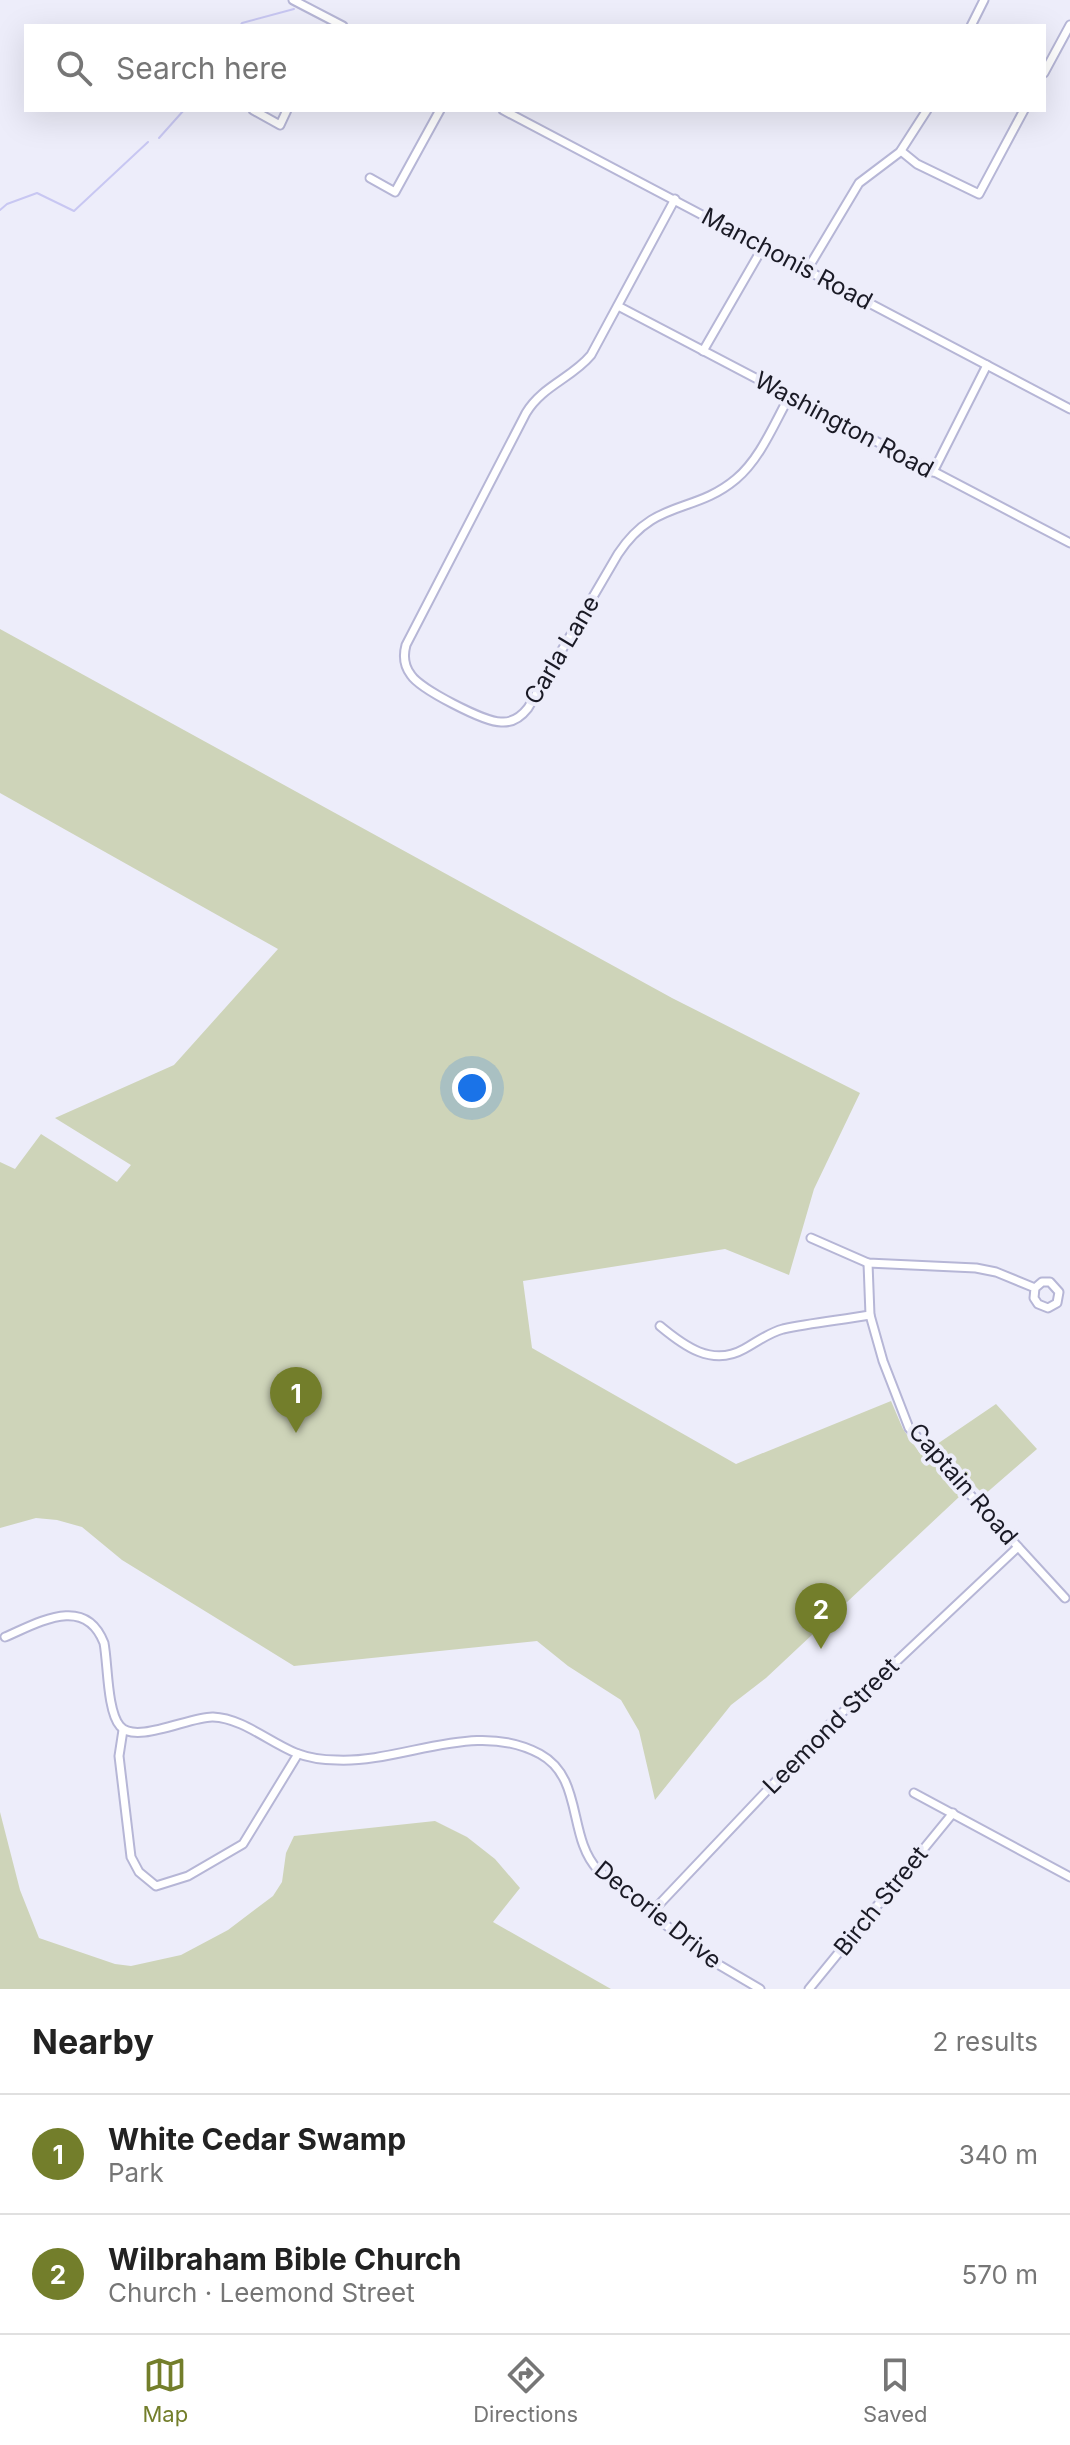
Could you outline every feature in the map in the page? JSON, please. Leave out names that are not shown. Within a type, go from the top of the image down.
[{"type":"street","points":[[293,0],[329,23]]},
{"type":"street","points":[[972,24],[984,0]]},
{"type":"street","points":[[1046,69],[1070,25]]},
{"type":"street","points":[[257,112],[280,125],[286,112]]},
{"type":"street","points":[[370,178],[395,192],[439,112]]},
{"type":"street","name":"Manchonis Road","points":[[507,112],[1070,409]]},
{"type":"street","points":[[807,270],[859,183],[901,151],[926,112]]},
{"type":"street","points":[[901,151],[917,164],[979,194],[1023,112]]},
{"type":"street","points":[[618,306],[675,199]]},
{"type":"street","points":[[703,351],[763,247]]},
{"type":"street","name":"Washington Road","points":[[618,306],[1070,543]]},
{"type":"street","name":"Carla Lane","points":[[618,306],[587,360],[544,391],[532,404],[409,637],[404,652],[406,667],[414,680],[428,689],[491,721],[512,721],[524,714],[632,535],[659,514],[703,499],[736,479],[753,460],[789,397]]},
{"type":"street","points":[[933,472],[987,365]]},
{"type":"street","points":[[811,1238],[868,1263],[976,1268],[996,1272],[1035,1288]]},
{"type":"street","name":"Captain Road","points":[[868,1263],[870,1315],[883,1361],[909,1428],[1065,1598]]},
{"type":"street","points":[[660,1326],[686,1346],[717,1357],[735,1353],[762,1337],[784,1329],[870,1315]]},
{"type":"street","name":"Leemond Street","points":[[650,1914],[829,1725],[1018,1547]]},
{"type":"street","points":[[5,1637],[60,1615],[72,1615],[89,1623],[98,1632],[104,1643],[113,1711],[123,1730],[119,1756],[131,1857],[144,1878],[156,1886],[188,1876],[243,1844],[298,1754]]},
{"type":"street","name":"Decorie Drive","points":[[123,1730],[143,1732],[212,1717],[236,1723],[298,1754],[338,1760],[370,1759],[468,1740],[535,1751],[553,1764],[565,1781],[585,1851],[592,1864],[714,1963],[760,1989]]},
{"type":"street","points":[[914,1793],[1070,1877]]},
{"type":"street","name":"Birch Street","points":[[809,1989],[953,1813]]},
{"type":"green space","points":[[0,629],[672,998],[860,1093],[814,1189],[789,1275],[725,1249],[523,1281],[532,1348],[736,1464],[891,1401],[903,1429],[921,1455],[996,1404],[1037,1449],[984,1495],[970,1481],[959,1497],[766,1678],[731,1705],[655,1800],[639,1731],[621,1700],[568,1666],[537,1641],[294,1666],[122,1560],[82,1527],[36,1518],[0,1528],[0,1162],[15,1169],[41,1134],[117,1182],[131,1165],[55,1118],[174,1065],[278,949],[0,793]]},
{"type":"green space","points":[[0,1812],[20,1890],[39,1938],[115,1964],[131,1966],[181,1955],[228,1930],[273,1896],[282,1882],[286,1853],[294,1836],[435,1821],[467,1837],[495,1859],[520,1888],[493,1922],[611,1989],[0,1989]]},
{"type":"waterway","points":[[241,24],[294,9]]},
{"type":"waterway","points":[[159,138],[182,112]]},
{"type":"waterway","points":[[0,210],[7,204],[37,193],[74,211],[148,142]]},
{"type":"place","name":"White Cedar Swamp","points":[[296,1433]]},
{"type":"place","name":"Wilbraham Bible Church","points":[[821,1649]]}]
